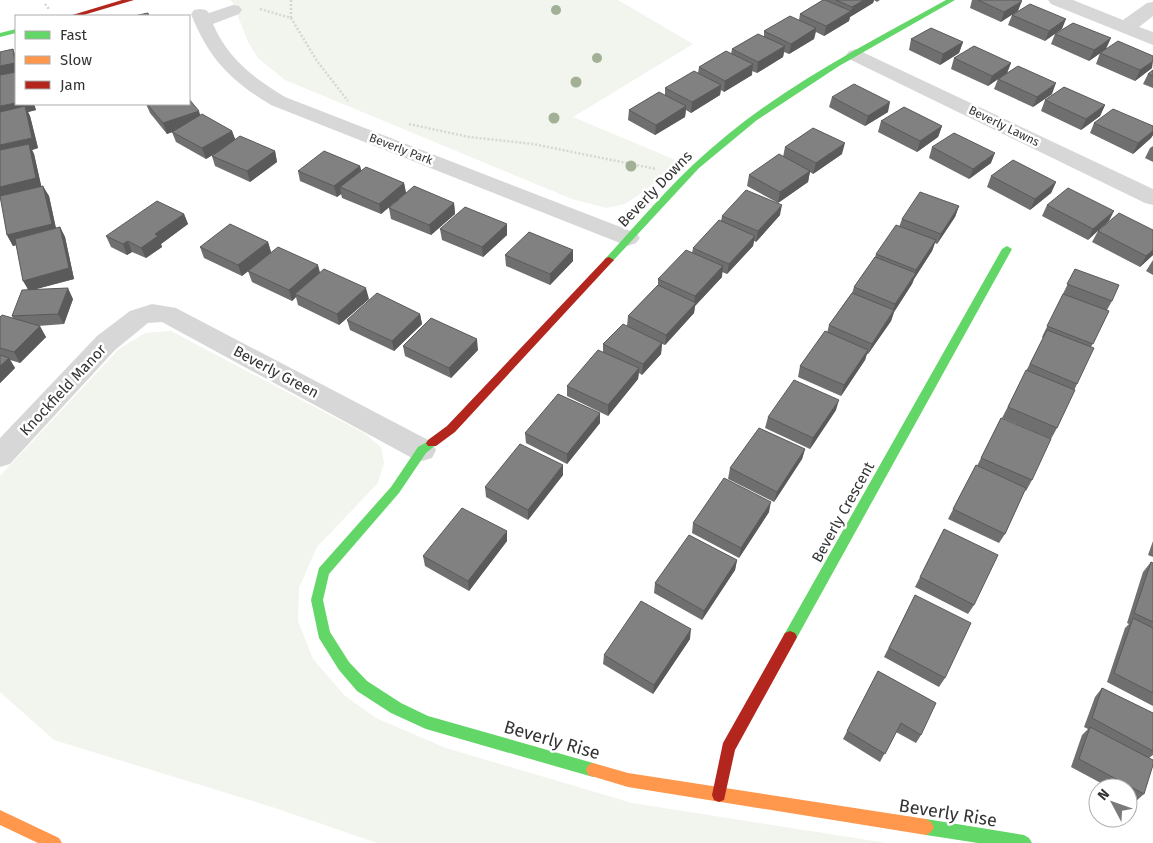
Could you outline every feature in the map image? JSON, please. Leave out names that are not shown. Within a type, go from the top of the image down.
[{"type":"main road","points":[[77,15],[130,0]]},
{"type":"main road","name":"Beverly Downs","points":[[422,450],[451,429],[628,238],[722,142],[777,102],[951,0]]},
{"type":"main road","points":[[0,35],[15,31]]},
{"type":"main road","name":"Beverly Crescent","points":[[719,795],[728,748],[1007,249]]},
{"type":"main road","name":"Beverly Rise","points":[[422,450],[395,490],[323,572],[317,600],[324,634],[344,666],[362,686],[396,708],[426,722],[628,780],[1024,843]]},
{"type":"main road","points":[[0,816],[54,843]]},
{"type":"street","points":[[1057,0],[1153,39]]},
{"type":"street","points":[[1125,28],[1153,7]]},
{"type":"street","name":"Beverly Park","points":[[233,10],[202,18],[217,51],[249,84],[278,101],[628,238]]},
{"type":"street","name":"Beverly Lawns","points":[[856,55],[1153,198]]},
{"type":"street","name":"Beverly Green","points":[[128,325],[152,313],[167,314],[422,450]]},
{"type":"street","name":"Knockfield Manor","points":[[0,456],[84,365],[128,325]]},
{"type":"path","points":[[291,0],[291,18],[304,44],[353,106]]},
{"type":"path","points":[[254,8],[291,18]]},
{"type":"path","points":[[408,124],[469,136],[533,144],[663,171]]},
{"type":"shaded area","points":[[228,0],[618,0],[693,44],[573,117],[685,164],[625,204],[606,208],[572,199],[285,80],[258,58],[248,42],[232,1]]},
{"type":"shaded area","points":[[171,331],[364,433],[381,447],[384,463],[378,483],[317,547],[299,588],[298,621],[313,659],[344,695],[376,718],[446,748],[632,803],[887,843],[377,843],[272,807],[54,740],[0,692],[0,476],[119,349],[145,333]]},
{"type":"building","points":[[823,0],[851,11],[826,26],[800,14]]},
{"type":"building","points":[[836,0],[864,0],[852,7]]},
{"type":"building","points":[[978,0],[1020,0],[1022,1],[1004,12]]},
{"type":"building","points":[[1030,4],[1066,19],[1049,31],[1012,15]]},
{"type":"building","points":[[790,16],[816,28],[791,44],[764,31]]},
{"type":"building","points":[[1073,23],[1111,38],[1094,50],[1055,34]]},
{"type":"building","points":[[931,28],[963,42],[943,54],[911,39]]},
{"type":"building","points":[[758,34],[785,46],[758,62],[732,49]]},
{"type":"building","points":[[1118,41],[1153,56],[1153,61],[1140,70],[1100,53]]},
{"type":"building","points":[[974,46],[1011,63],[992,76],[954,58]]},
{"type":"building","points":[[13,49],[15,63],[0,66],[0,52]]},
{"type":"building","points":[[726,51],[753,64],[725,81],[699,67]]},
{"type":"building","points":[[1018,66],[1056,83],[1037,97],[998,79]]},
{"type":"building","points":[[694,71],[721,85],[692,102],[665,88]]},
{"type":"building","points":[[15,72],[15,103],[0,106],[0,75]]},
{"type":"building","points":[[854,84],[890,102],[868,116],[832,97]]},
{"type":"building","points":[[1064,87],[1105,105],[1086,119],[1045,100]]},
{"type":"building","points":[[659,92],[686,106],[656,125],[629,110]]},
{"type":"building","points":[[190,100],[199,111],[163,123],[148,105],[190,105]]},
{"type":"building","points":[[25,106],[32,138],[0,145],[0,112]]},
{"type":"building","points":[[904,107],[942,126],[920,141],[881,121]]},
{"type":"building","points":[[1113,109],[1153,126],[1153,131],[1138,143],[1094,123]]},
{"type":"building","points":[[202,114],[232,131],[202,148],[172,132]]},
{"type":"building","points":[[813,128],[845,143],[816,163],[785,147]]},
{"type":"building","points":[[954,133],[995,153],[973,169],[932,147]]},
{"type":"building","points":[[240,136],[275,151],[247,171],[212,156]]},
{"type":"building","points":[[29,144],[36,178],[0,187],[0,150]]},
{"type":"building","points":[[324,151],[360,166],[334,186],[298,171]]},
{"type":"building","points":[[779,154],[810,171],[780,192],[749,175]]},
{"type":"building","points":[[1013,160],[1056,182],[1035,199],[991,176]]},
{"type":"building","points":[[366,167],[404,183],[379,204],[340,187]]},
{"type":"building","points":[[43,186],[52,224],[7,235],[0,196]]},
{"type":"building","points":[[414,186],[454,203],[429,225],[389,208]]},
{"type":"building","points":[[1068,188],[1114,211],[1093,229],[1047,205]]},
{"type":"building","points":[[746,190],[782,205],[758,231],[722,216]]},
{"type":"building","points":[[920,192],[959,206],[941,234],[902,219]]},
{"type":"building","points":[[157,201],[184,214],[155,234],[158,236],[141,248],[128,241],[123,244],[106,236]]},
{"type":"building","points":[[465,207],[507,224],[482,247],[440,229]]},
{"type":"building","points":[[1119,213],[1153,230],[1153,250],[1146,256],[1098,231]]},
{"type":"building","points":[[719,220],[755,236],[729,264],[693,248]]},
{"type":"building","points":[[230,224],[268,242],[238,265],[200,247]]},
{"type":"building","points":[[896,225],[936,240],[916,270],[876,254]]},
{"type":"building","points":[[60,227],[69,268],[23,281],[15,239]]},
{"type":"building","points":[[529,232],[573,250],[550,274],[505,255]]},
{"type":"building","points":[[278,247],[318,265],[289,290],[248,271]]},
{"type":"building","points":[[686,250],[723,266],[695,296],[658,279]]},
{"type":"building","points":[[875,257],[916,273],[895,304],[854,287]]},
{"type":"building","points":[[324,269],[366,288],[337,314],[295,294]]},
{"type":"building","points":[[1075,269],[1119,285],[1112,301],[1067,284]]},
{"type":"building","points":[[658,285],[696,303],[666,335],[628,316]]},
{"type":"building","points":[[68,288],[58,314],[12,316],[22,290]]},
{"type":"building","points":[[377,293],[420,314],[392,341],[347,320]]},
{"type":"building","points":[[852,293],[894,310],[872,344],[829,325]]},
{"type":"building","points":[[1063,294],[1109,311],[1093,344],[1047,326]]},
{"type":"building","points":[[2,315],[40,326],[14,352],[0,348],[0,317]]},
{"type":"building","points":[[431,318],[477,339],[449,368],[403,346]]},
{"type":"building","points":[[623,324],[662,343],[643,364],[603,344]]},
{"type":"building","points":[[1047,330],[1094,348],[1077,384],[1030,364]]},
{"type":"building","points":[[825,331],[868,350],[844,385],[800,366]]},
{"type":"building","points":[[598,350],[639,368],[608,405],[567,386]]},
{"type":"building","points":[[0,355],[9,358],[0,366]]},
{"type":"building","points":[[1026,370],[1075,390],[1057,428],[1008,407]]},
{"type":"building","points":[[794,380],[839,400],[813,438],[768,417]]},
{"type":"building","points":[[558,394],[600,413],[567,454],[525,433]]},
{"type":"building","points":[[1001,418],[1051,439],[1032,480],[981,458]]},
{"type":"building","points":[[759,428],[805,449],[777,492],[730,468]]},
{"type":"building","points":[[520,444],[563,465],[528,510],[485,487]]},
{"type":"building","points":[[976,465],[1026,488],[1005,534],[953,509]]},
{"type":"building","points":[[724,478],[771,502],[741,548],[693,523]]},
{"type":"building","points":[[462,508],[507,531],[468,581],[423,556]]},
{"type":"building","points":[[944,529],[998,555],[974,605],[920,577]]},
{"type":"building","points":[[689,535],[737,560],[704,611],[655,583]]},
{"type":"building","points":[[1151,562],[1153,563],[1153,622],[1134,613]]},
{"type":"building","points":[[915,595],[971,623],[945,678],[889,648]]},
{"type":"building","points":[[641,601],[691,629],[654,685],[604,655]]},
{"type":"building","points":[[1133,618],[1153,628],[1153,693],[1114,673]]},
{"type":"building","points":[[878,671],[936,703],[921,735],[901,723],[885,754],[847,731]]},
{"type":"building","points":[[1102,688],[1153,713],[1153,751],[1092,718]]},
{"type":"building","points":[[1090,727],[1153,760],[1153,765],[1144,794],[1138,791],[1138,778],[1114,778],[1079,759]]},
{"type":"traffic: fast","points":[[609,260],[696,166],[754,118],[836,64],[951,0]]},
{"type":"traffic: fast","points":[[0,35],[15,31]]},
{"type":"traffic: fast","points":[[790,637],[1007,249]]},
{"type":"traffic: fast","points":[[432,443],[422,450],[395,490],[323,572],[317,600],[324,634],[344,666],[362,686],[396,708],[426,722],[593,770]]},
{"type":"traffic: fast","points":[[926,827],[1024,843]]},
{"type":"traffic: slow","points":[[593,770],[628,780],[926,827]]},
{"type":"traffic: slow","points":[[0,817],[54,843]]},
{"type":"traffic: jam","points":[[77,15],[130,0]]},
{"type":"traffic: jam","points":[[432,443],[451,429],[609,260]]},
{"type":"traffic: jam","points":[[719,795],[728,748],[790,637]]}]
